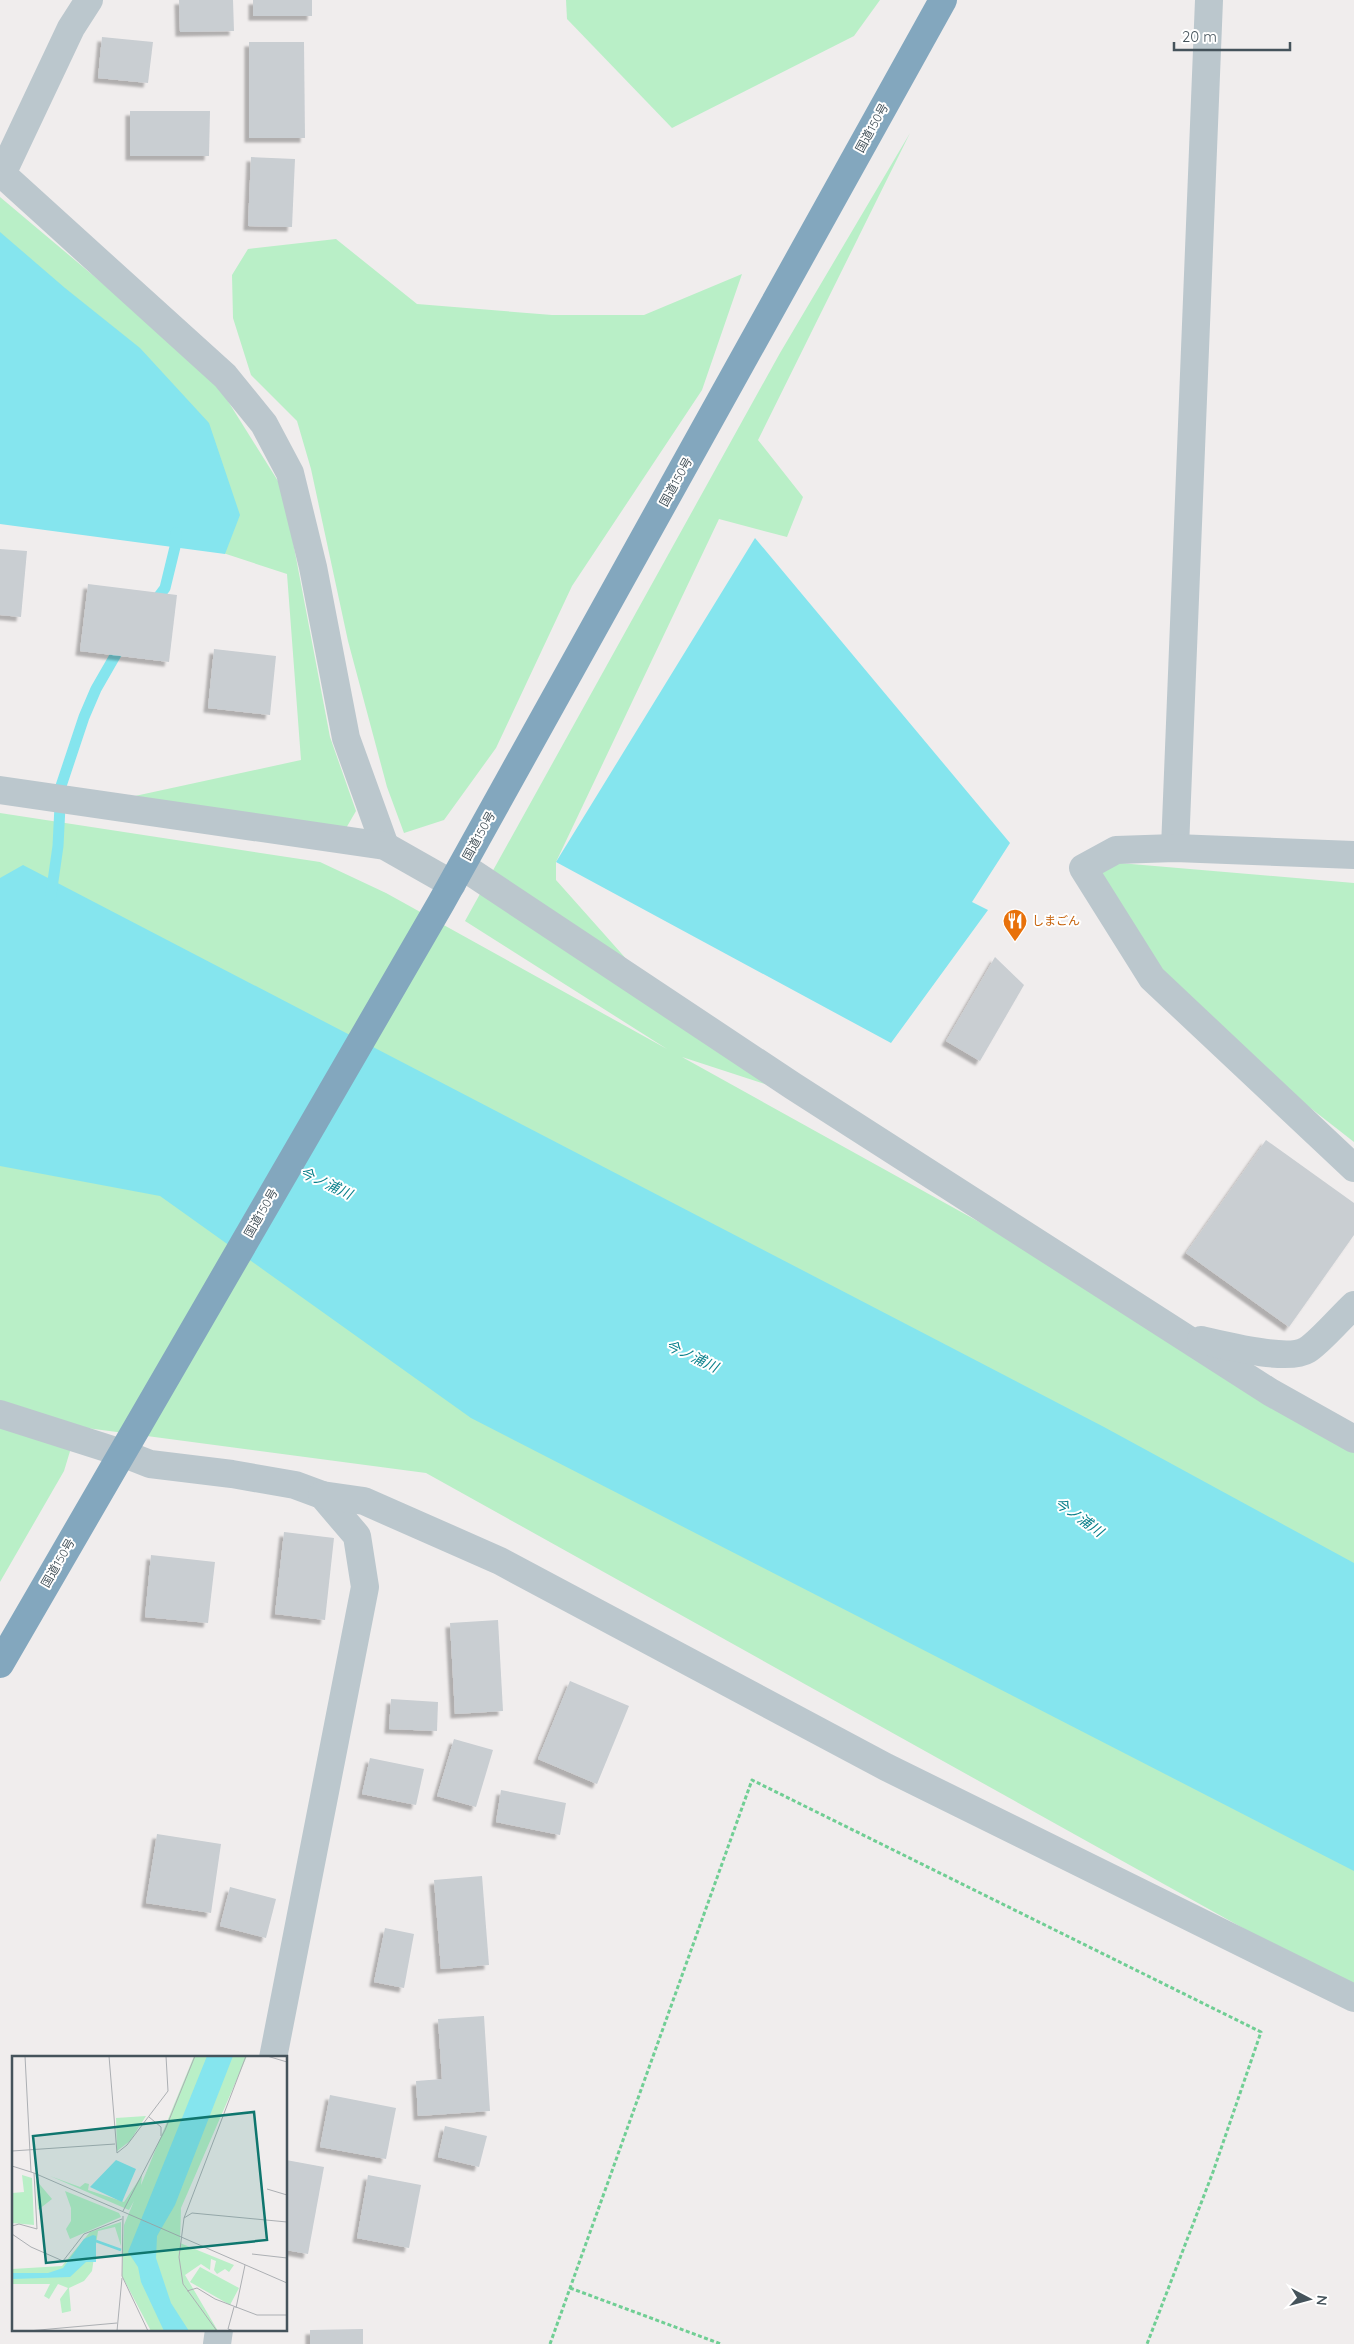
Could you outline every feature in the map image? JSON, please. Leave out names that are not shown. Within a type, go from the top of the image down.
[{"type":"highway","name":"国道150号","points":[[0,1664],[452,884],[944,0]]},
{"type":"street","points":[[89,0],[71,28],[2,174],[225,376],[264,424],[290,473],[313,567],[346,738],[385,846]]},
{"type":"street","points":[[1175,848],[1209,0]]},
{"type":"street","points":[[0,790],[385,846],[793,1086],[1270,1392],[1354,1439]]},
{"type":"street","points":[[1354,855],[1175,848],[1116,850],[1083,868],[1152,978],[1354,1168]]},
{"type":"street","points":[[1183,1336],[1254,1352],[1291,1353],[1306,1351],[1354,1305]]},
{"type":"street","points":[[0,1414],[122,1453],[150,1464],[232,1474],[294,1485],[322,1495],[364,1501],[500,1561],[886,1767],[1354,1998]]},
{"type":"street","points":[[273,2056],[365,1588],[356,1536],[322,1495]]},
{"type":"path","points":[[550,2344],[752,1780],[1261,2032],[1213,2172],[1147,2344]]},
{"type":"path","points":[[570,2288],[721,2344]]},
{"type":"green space","points":[[566,0],[880,0],[854,36],[672,128],[567,19]]},
{"type":"green space","points":[[910,133],[758,440],[803,497],[787,537],[719,519],[556,862],[556,880],[661,998],[817,1101],[682,1057],[1354,1430],[1354,1990],[426,1473],[49,1423],[74,1438],[64,1471],[0,1582],[0,813],[320,862],[386,893],[667,1049],[465,921],[780,353]]},
{"type":"green space","points":[[0,197],[152,325],[221,390],[283,489],[330,737],[356,811],[345,830],[98,804],[301,760],[287,574],[0,480]]},
{"type":"green space","points":[[336,239],[417,304],[552,315],[644,315],[742,274],[702,390],[572,586],[496,748],[444,820],[404,833],[387,787],[348,641],[311,469],[297,421],[251,375],[233,318],[232,275],[248,249]]},
{"type":"green space","points":[[1096,861],[1354,883],[1354,1142],[1194,1017],[1113,917]]},
{"type":"water","points":[[0,232],[65,288],[140,348],[209,423],[240,515],[225,554],[0,524]]},
{"type":"water","points":[[755,538],[1010,843],[972,902],[988,910],[891,1043],[556,862]]},
{"type":"water","name":"今ノ浦川","points":[[23,865],[1104,1427],[1354,1563],[1354,1871],[471,1418],[160,1196],[0,1166],[0,878]]},
{"type":"building","points":[[179,0],[233,0],[234,31],[180,32]]},
{"type":"building","points":[[253,0],[312,0],[312,16],[253,16]]},
{"type":"building","points":[[102,37],[153,42],[148,83],[98,78]]},
{"type":"building","points":[[249,42],[304,42],[305,138],[249,138]]},
{"type":"building","points":[[130,111],[210,111],[209,156],[130,156]]},
{"type":"building","points":[[251,157],[295,159],[292,227],[248,226]]},
{"type":"building","points":[[0,549],[27,551],[21,617],[0,615]]},
{"type":"building","points":[[88,584],[177,595],[169,662],[80,651]]},
{"type":"building","points":[[214,649],[276,656],[270,715],[208,708]]},
{"type":"building","points":[[995,957],[1024,985],[980,1061],[946,1041]]},
{"type":"building","points":[[1266,1140],[1354,1203],[1354,1235],[1289,1327],[1186,1253]]},
{"type":"building","points":[[284,1532],[334,1538],[325,1620],[275,1614]]},
{"type":"building","points":[[151,1555],[215,1562],[208,1623],[145,1617]]},
{"type":"building","points":[[498,1620],[503,1711],[455,1714],[450,1623]]},
{"type":"building","points":[[570,1681],[629,1706],[597,1784],[538,1759]]},
{"type":"building","points":[[391,1699],[438,1702],[437,1731],[389,1729]]},
{"type":"building","points":[[454,1739],[493,1750],[476,1807],[437,1796]]},
{"type":"building","points":[[370,1758],[424,1769],[416,1805],[362,1794]]},
{"type":"building","points":[[501,1790],[566,1803],[560,1835],[496,1822]]},
{"type":"building","points":[[157,1834],[221,1844],[211,1913],[146,1903]]},
{"type":"building","points":[[482,1876],[489,1965],[441,1969],[434,1880]]},
{"type":"building","points":[[230,1887],[276,1899],[266,1938],[220,1926]]},
{"type":"building","points":[[385,1928],[414,1934],[404,1988],[374,1982]]},
{"type":"building","points":[[484,2016],[490,2111],[418,2116],[416,2081],[442,2079],[438,2019]]},
{"type":"building","points":[[330,2095],[396,2108],[386,2159],[320,2147]]},
{"type":"building","points":[[445,2126],[487,2136],[479,2167],[438,2157]]},
{"type":"building","points":[[288,2160],[324,2167],[308,2254],[288,2250]]},
{"type":"building","points":[[368,2175],[421,2185],[409,2248],[357,2238]]},
{"type":"building","points":[[363,2329],[363,2344],[310,2344],[310,2330]]},
{"type":"waterway","points":[[153,604],[165,588],[175,547],[176,533]]},
{"type":"waterway","points":[[51,895],[58,846],[61,786],[84,717],[96,689],[123,642]]},
{"type":"place","name":"しまごん","points":[[1015,942]]}]
